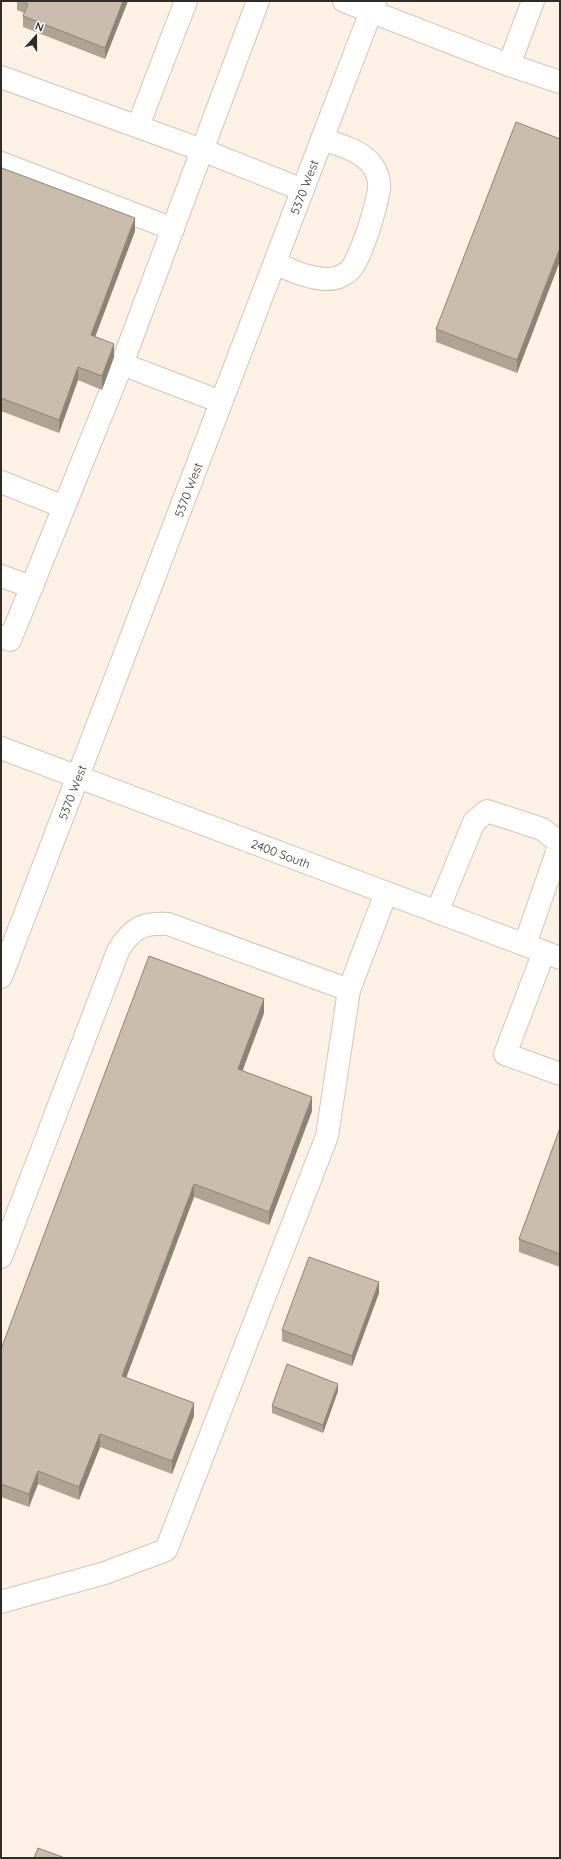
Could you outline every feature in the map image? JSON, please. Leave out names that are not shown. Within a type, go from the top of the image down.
[{"type":"street","points":[[138,126],[186,1]]},
{"type":"street","points":[[1,636],[10,640],[32,588],[122,364],[258,1]]},
{"type":"street","points":[[344,1],[373,6],[509,65],[560,82]]},
{"type":"street","points":[[509,65],[533,1]]},
{"type":"street","name":"5370 West","points":[[1,977],[7,945],[78,777],[373,6]]},
{"type":"street","points":[[1,77],[138,126],[303,190]]},
{"type":"street","points":[[275,263],[308,276],[323,279],[337,278],[347,273],[352,268],[362,246],[380,187],[375,169],[367,159],[357,151],[322,139]]},
{"type":"street","points":[[1,163],[173,228]]},
{"type":"street","points":[[122,364],[221,402]]},
{"type":"street","points":[[1,482],[64,507]]},
{"type":"street","points":[[1,576],[32,588]]},
{"type":"street","name":"2400 South","points":[[1,748],[543,951]]},
{"type":"street","points":[[437,912],[474,822],[487,811],[542,829],[560,844],[543,951],[505,1054],[560,1074]]},
{"type":"street","points":[[1,1602],[105,1573],[166,1550],[327,1136],[349,990],[386,893]]},
{"type":"street","points":[[1,1257],[118,951],[124,940],[134,931],[143,926],[154,923],[168,924],[349,990]]},
{"type":"building","points":[[21,1],[123,1],[105,48],[23,16],[28,4]]},
{"type":"building","points":[[516,122],[560,139],[560,248],[517,360],[436,329]]},
{"type":"building","points":[[2,168],[135,218],[91,335],[114,344],[102,376],[78,367],[59,420],[1,398]]},
{"type":"building","points":[[149,956],[264,999],[238,1069],[312,1097],[269,1212],[194,1184],[122,1376],[194,1403],[172,1461],[100,1434],[79,1487],[38,1471],[29,1494],[1,1484],[1,1349]]},
{"type":"building","points":[[560,1128],[560,1254],[519,1239]]},
{"type":"building","points":[[309,1257],[379,1282],[352,1356],[282,1330]]},
{"type":"building","points":[[287,1364],[338,1384],[323,1425],[272,1406]]},
{"type":"building","points":[[38,1848],[65,1858],[34,1858]]}]
